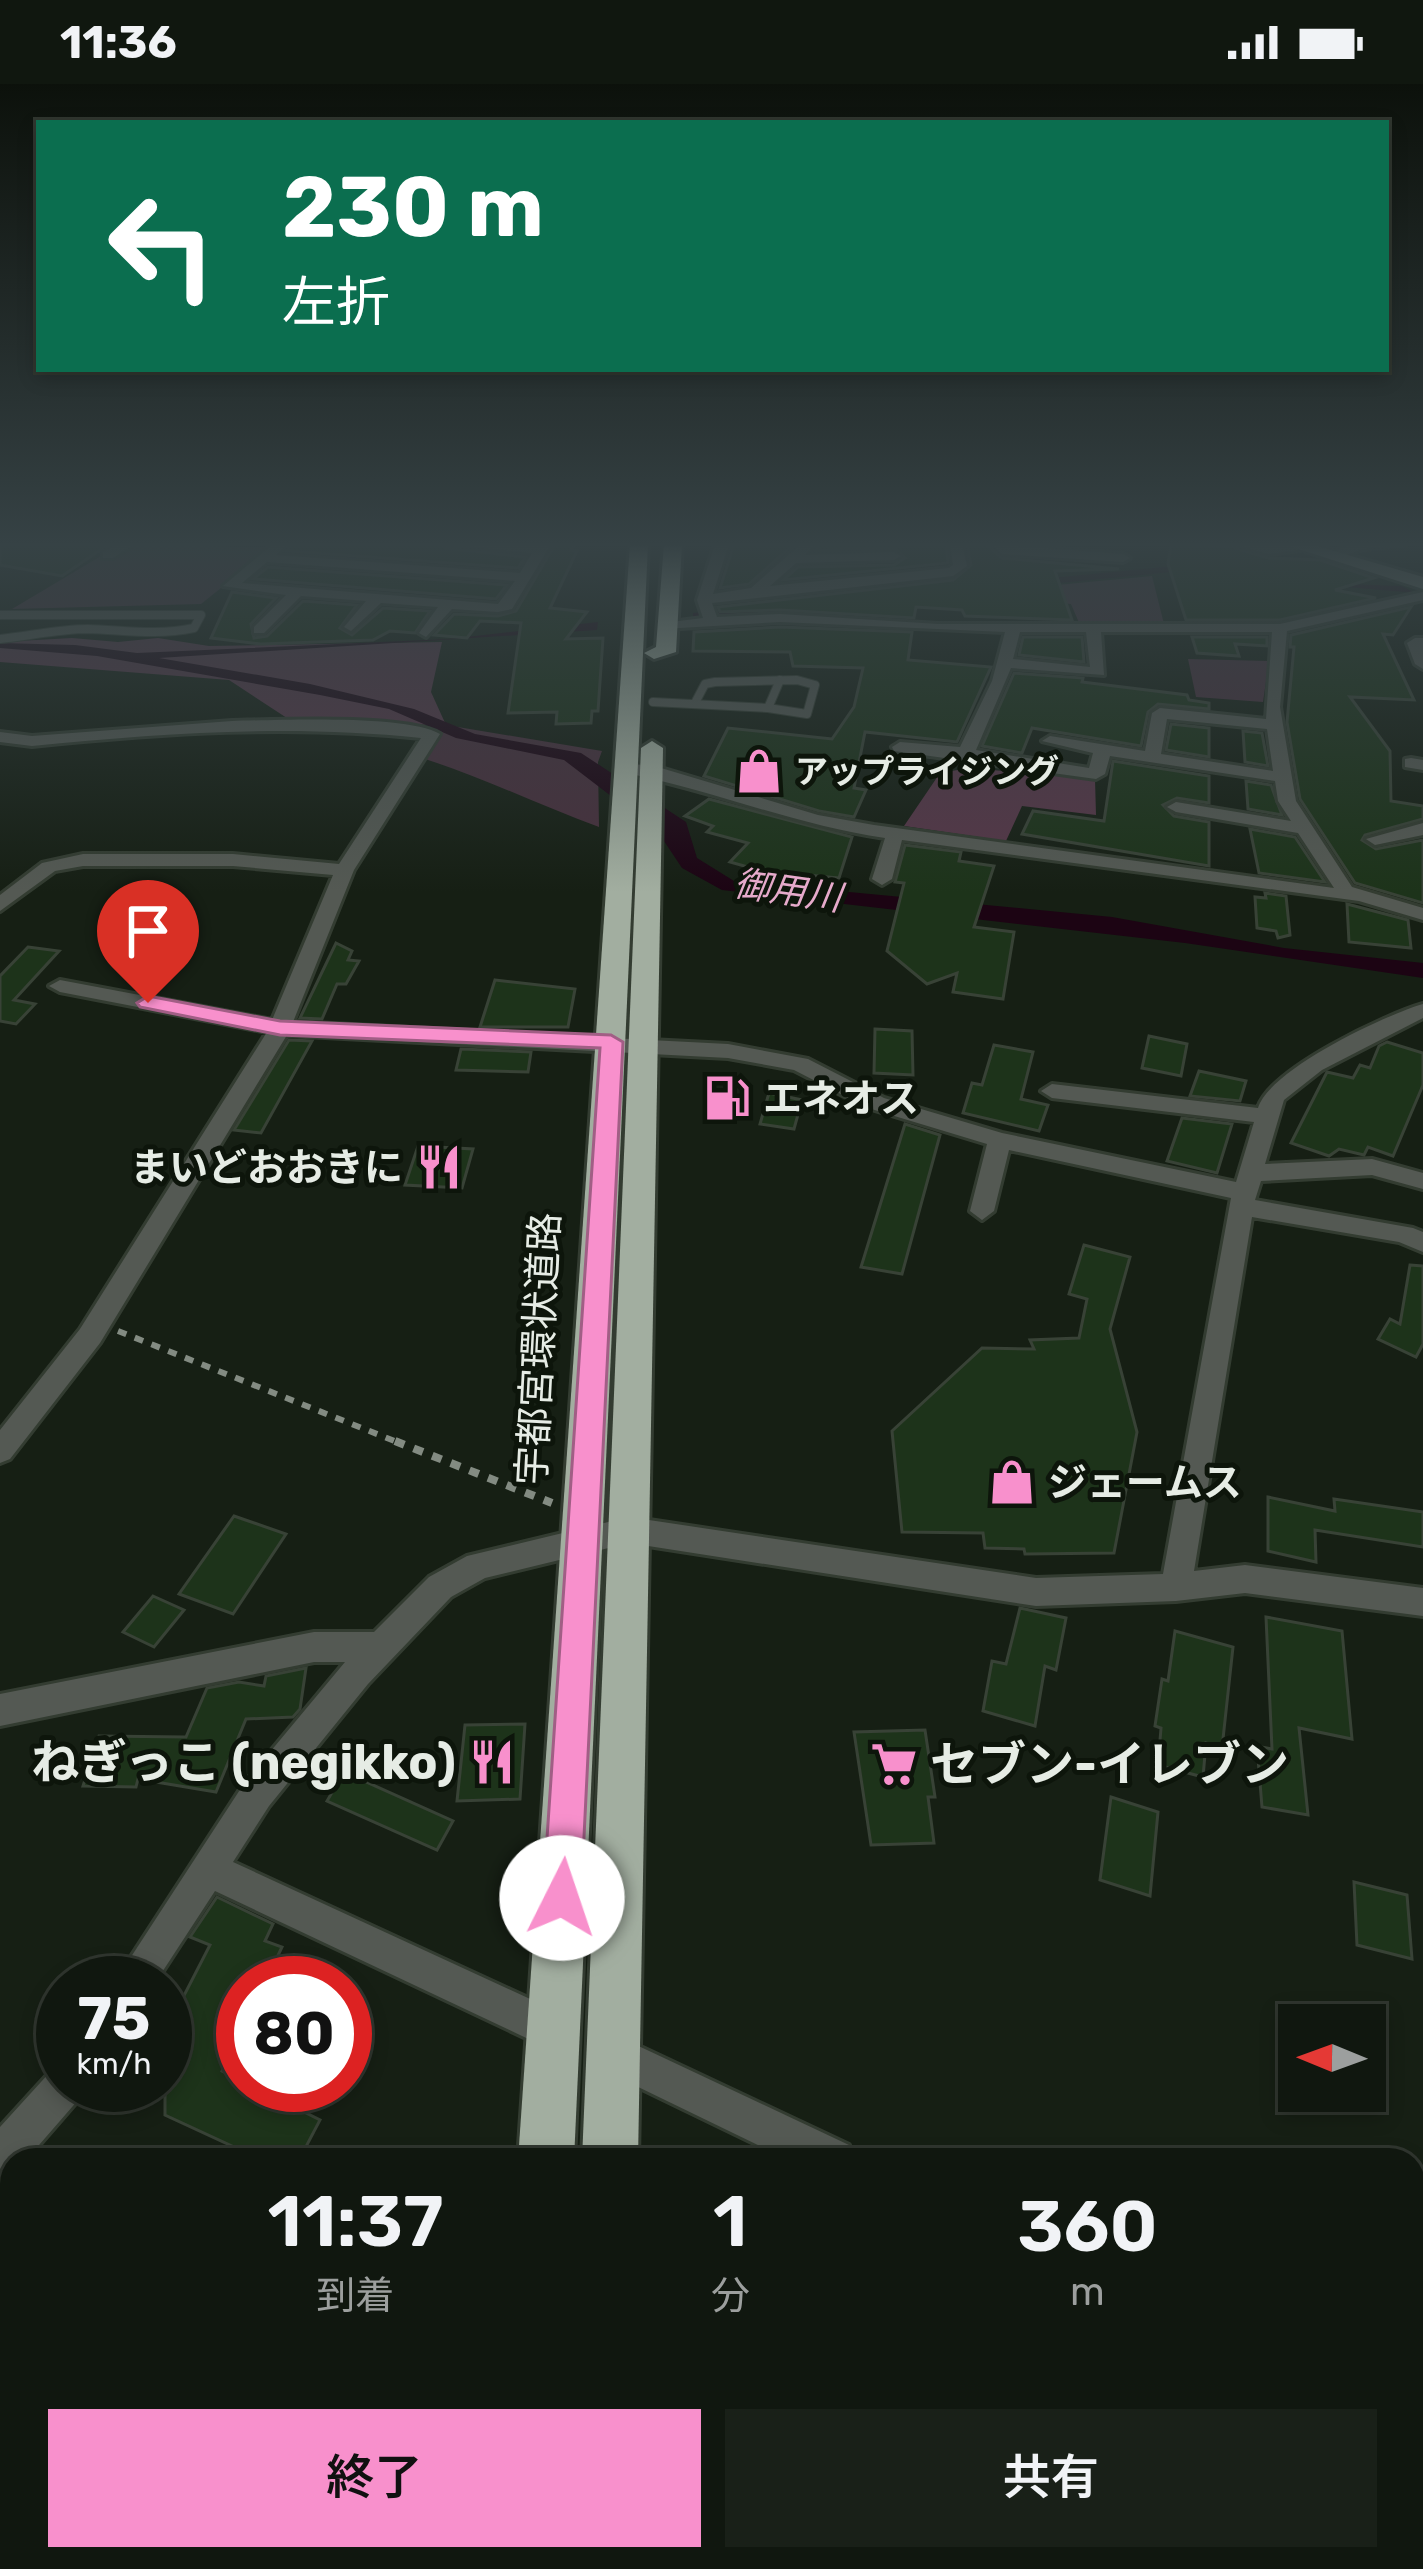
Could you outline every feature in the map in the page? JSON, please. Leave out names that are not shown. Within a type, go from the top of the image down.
[{"type":"highway","points":[[623,660],[630,720]]},
{"type":"highway","name":"宇都宮環状道路","points":[[633,660],[630,720],[639,769]]},
{"type":"highway","name":"宇都宮環状道路","points":[[610,2148],[629,1530],[628,1043],[639,769],[653,702],[654,660]]},
{"type":"highway","name":"宇都宮環状道路","points":[[547,2148],[584,1544],[628,1043]]},
{"type":"street","points":[[966,753],[1005,660]]},
{"type":"street","points":[[1004,663],[1098,672],[1097,660]]},
{"type":"street","points":[[1277,660],[1272,707],[1286,801],[1353,897]]},
{"type":"street","points":[[1153,757],[1160,713],[1276,725]]},
{"type":"street","points":[[0,737],[32,741],[225,728],[396,729],[432,734],[344,870],[280,1028],[98,1324],[0,1451]]},
{"type":"street","points":[[1050,741],[1281,777]]},
{"type":"street","points":[[900,747],[1096,774],[1103,749]]},
{"type":"street","points":[[639,769],[815,820],[1353,897],[1423,914]]},
{"type":"street","points":[[1175,807],[1302,828]]},
{"type":"street","points":[[1375,839],[1423,829]]},
{"type":"street","points":[[882,879],[895,834]]},
{"type":"street","points":[[0,904],[50,867],[82,860],[233,860],[344,870]]},
{"type":"street","points":[[60,986],[280,1028],[628,1043],[800,1064],[876,1103],[1000,1140],[1244,1190],[1423,1243]]},
{"type":"street","points":[[1175,1587],[1244,1190],[1273,1097],[1314,1065],[1423,1010]]},
{"type":"street","points":[[1052,1091],[1266,1116]]},
{"type":"street","points":[[982,1211],[1000,1140]]},
{"type":"street","points":[[1244,1190],[1372,1167],[1423,1181]]},
{"type":"street","points":[[151,1956],[257,1794],[382,1647],[440,1587],[478,1566],[629,1530],[1036,1592],[1246,1580],[1423,1602]]},
{"type":"street","points":[[0,1710],[314,1648],[382,1647]]},
{"type":"street","points":[[208,1869],[554,2030]]},
{"type":"street","points":[[613,2054],[809,2148]]},
{"type":"street","points":[[9,2148],[41,2112]]},
{"type":"lane","points":[[653,702],[696,701],[807,714],[814,685],[781,680],[705,684],[696,701]]},
{"type":"lane","points":[[768,708],[781,680]]},
{"type":"path","points":[[98,1324],[557,1505]]},
{"type":"shaded area","points":[[438,660],[431,692],[446,725],[293,722],[229,680],[0,662]]},
{"type":"shaded area","points":[[1188,660],[1269,661],[1263,702],[1196,697]]},
{"type":"shaded area","points":[[446,725],[602,751],[599,827],[422,758]]},
{"type":"shaded area","points":[[969,768],[1095,779],[1096,815],[1022,806],[1006,841],[904,826],[940,773]]},
{"type":"water","name":"御用川","points":[[120,660],[170,660],[310,684],[414,709],[475,734],[581,753],[686,822],[697,858],[734,881],[1112,917],[1284,948],[1423,963],[1423,978],[1185,943],[722,890],[682,868],[658,832],[564,760],[456,738],[389,709]]},
{"type":"building","points":[[516,660],[601,660],[598,711],[592,711],[591,723],[556,724],[557,712],[508,713]]},
{"type":"building","points":[[792,660],[908,660],[991,667],[957,742],[865,732],[854,788],[866,790],[854,817],[704,776],[728,728],[832,739],[854,707],[863,668],[793,666]]},
{"type":"building","points":[[1293,660],[1395,660],[1414,700],[1350,697],[1390,751],[1391,801],[1423,806],[1423,819],[1365,835],[1362,840],[1376,849],[1423,840],[1423,903],[1355,883],[1300,799],[1287,722]]},
{"type":"building","points":[[1014,673],[1083,678],[1082,682],[1187,695],[1189,700],[1209,703],[1209,709],[1158,704],[1148,712],[1141,746],[1032,728],[1022,753],[982,746]]},
{"type":"building","points":[[1171,724],[1209,728],[1209,757],[1166,750]]},
{"type":"building","points":[[1243,731],[1262,733],[1268,766],[1245,762]]},
{"type":"building","points":[[1113,761],[1209,776],[1209,803],[1177,798],[1163,805],[1174,816],[1209,822],[1209,866],[1022,834],[1033,811],[1104,821]]},
{"type":"building","points":[[1246,781],[1271,785],[1282,815],[1248,809]]},
{"type":"building","points":[[709,799],[852,837],[839,878],[762,871],[730,862],[748,843],[707,832],[713,826],[685,816]]},
{"type":"building","points":[[1250,829],[1295,837],[1325,882],[1259,873]]},
{"type":"building","points":[[905,845],[961,852],[959,861],[994,866],[974,927],[1014,932],[1003,999],[953,992],[957,973],[927,984],[887,951],[904,883],[895,882]]},
{"type":"building","points":[[1265,893],[1286,896],[1290,935],[1278,938],[1276,931],[1257,928],[1255,897],[1266,898]]},
{"type":"building","points":[[1347,904],[1408,920],[1411,948],[1349,942]]},
{"type":"building","points":[[336,943],[352,951],[348,960],[359,961],[346,984],[337,984],[322,1019],[300,1018]]},
{"type":"building","points":[[28,947],[59,951],[14,1000],[35,1004],[16,1024],[0,1021],[0,976]]},
{"type":"building","points":[[495,980],[575,989],[568,1027],[480,1027]]},
{"type":"building","points":[[875,1029],[912,1031],[913,1075],[874,1073]]},
{"type":"building","points":[[1149,1036],[1187,1044],[1181,1076],[1142,1068]]},
{"type":"building","points":[[289,1040],[312,1041],[261,1133],[234,1130]]},
{"type":"building","points":[[1387,1042],[1423,1053],[1423,1085],[1393,1156],[1368,1147],[1364,1155],[1339,1149],[1329,1156],[1291,1143],[1327,1072],[1353,1078],[1360,1065],[1370,1068],[1379,1046]]},
{"type":"building","points":[[994,1045],[1033,1052],[1021,1099],[1048,1105],[1039,1131],[963,1113],[972,1083],[982,1085]]},
{"type":"building","points":[[461,1049],[531,1052],[528,1072],[456,1070]]},
{"type":"building","points":[[1199,1071],[1246,1081],[1240,1101],[1190,1096]]},
{"type":"building","points":[[769,1093],[802,1100],[794,1129],[760,1124]]},
{"type":"building","points":[[1182,1118],[1232,1124],[1217,1173],[1167,1161]]},
{"type":"building","points":[[905,1124],[940,1135],[902,1274],[861,1267]]},
{"type":"building","name":"まいどおおきに","points":[[418,1146],[473,1149],[462,1188],[405,1185]]},
{"type":"building","name":"ジェームス","points":[[1084,1245],[1130,1257],[1110,1329],[1137,1432],[1114,1553],[1025,1554],[1024,1549],[985,1548],[983,1533],[902,1532],[892,1431],[982,1348],[1034,1349],[1030,1340],[1079,1338],[1087,1299],[1069,1294]]},
{"type":"building","points":[[1410,1265],[1423,1266],[1423,1344],[1416,1357],[1378,1339],[1390,1319],[1400,1324]]},
{"type":"building","points":[[1268,1497],[1335,1511],[1334,1499],[1423,1512],[1423,1547],[1315,1530],[1316,1562],[1268,1551]]},
{"type":"building","points":[[234,1516],[286,1534],[233,1614],[179,1594]]},
{"type":"building","points":[[153,1596],[184,1610],[154,1647],[123,1632]]},
{"type":"building","points":[[1020,1608],[1066,1618],[1056,1670],[1045,1666],[1035,1726],[983,1711],[992,1661],[1006,1664]]},
{"type":"building","points":[[1266,1617],[1342,1631],[1352,1739],[1299,1728],[1308,1815],[1262,1807],[1257,1746],[1272,1749]]},
{"type":"building","points":[[1175,1631],[1233,1647],[1222,1748],[1206,1743],[1203,1777],[1158,1765],[1161,1728],[1155,1726]]},
{"type":"building","points":[[306,1668],[300,1709],[293,1717],[246,1719],[216,1792],[138,1779],[136,1787],[83,1786],[99,1736],[186,1737],[207,1688],[239,1682],[264,1686],[266,1676]]},
{"type":"building","name":"ねぎっこ (negikko)","points":[[525,1724],[520,1799],[457,1801],[465,1725]]},
{"type":"building","name":"セブン-イレブン","points":[[925,1730],[935,1797],[928,1797],[934,1843],[871,1845],[854,1732]]},
{"type":"building","points":[[344,1772],[453,1821],[437,1850],[327,1801]]},
{"type":"building","points":[[1111,1797],[1158,1812],[1150,1896],[1100,1880]]},
{"type":"building","points":[[1354,1882],[1407,1895],[1412,1959],[1357,1945]]},
{"type":"building","points":[[217,1897],[273,1924],[265,1941],[282,1947],[278,1956],[216,1956],[216,2112],[304,2112],[320,2120],[305,2148],[236,2148],[165,2115],[192,2112],[192,1980],[210,1945],[190,1937]]},
{"type":"place","name":"アップライジング","points":[[759,771]]},
{"type":"place","name":"エネオス","points":[[727,1098]]},
{"type":"place","name":"まいどおおきに","points":[[439,1167]]},
{"type":"place","name":"ジェームス","points":[[1012,1482]]},
{"type":"place","name":"ねぎっこ (negikko)","points":[[492,1762]]},
{"type":"place","name":"セブン-イレブン","points":[[894,1764]]},
{"type":"route","points":[[148,1003],[280,1028],[611,1042],[562,1898]]}]
